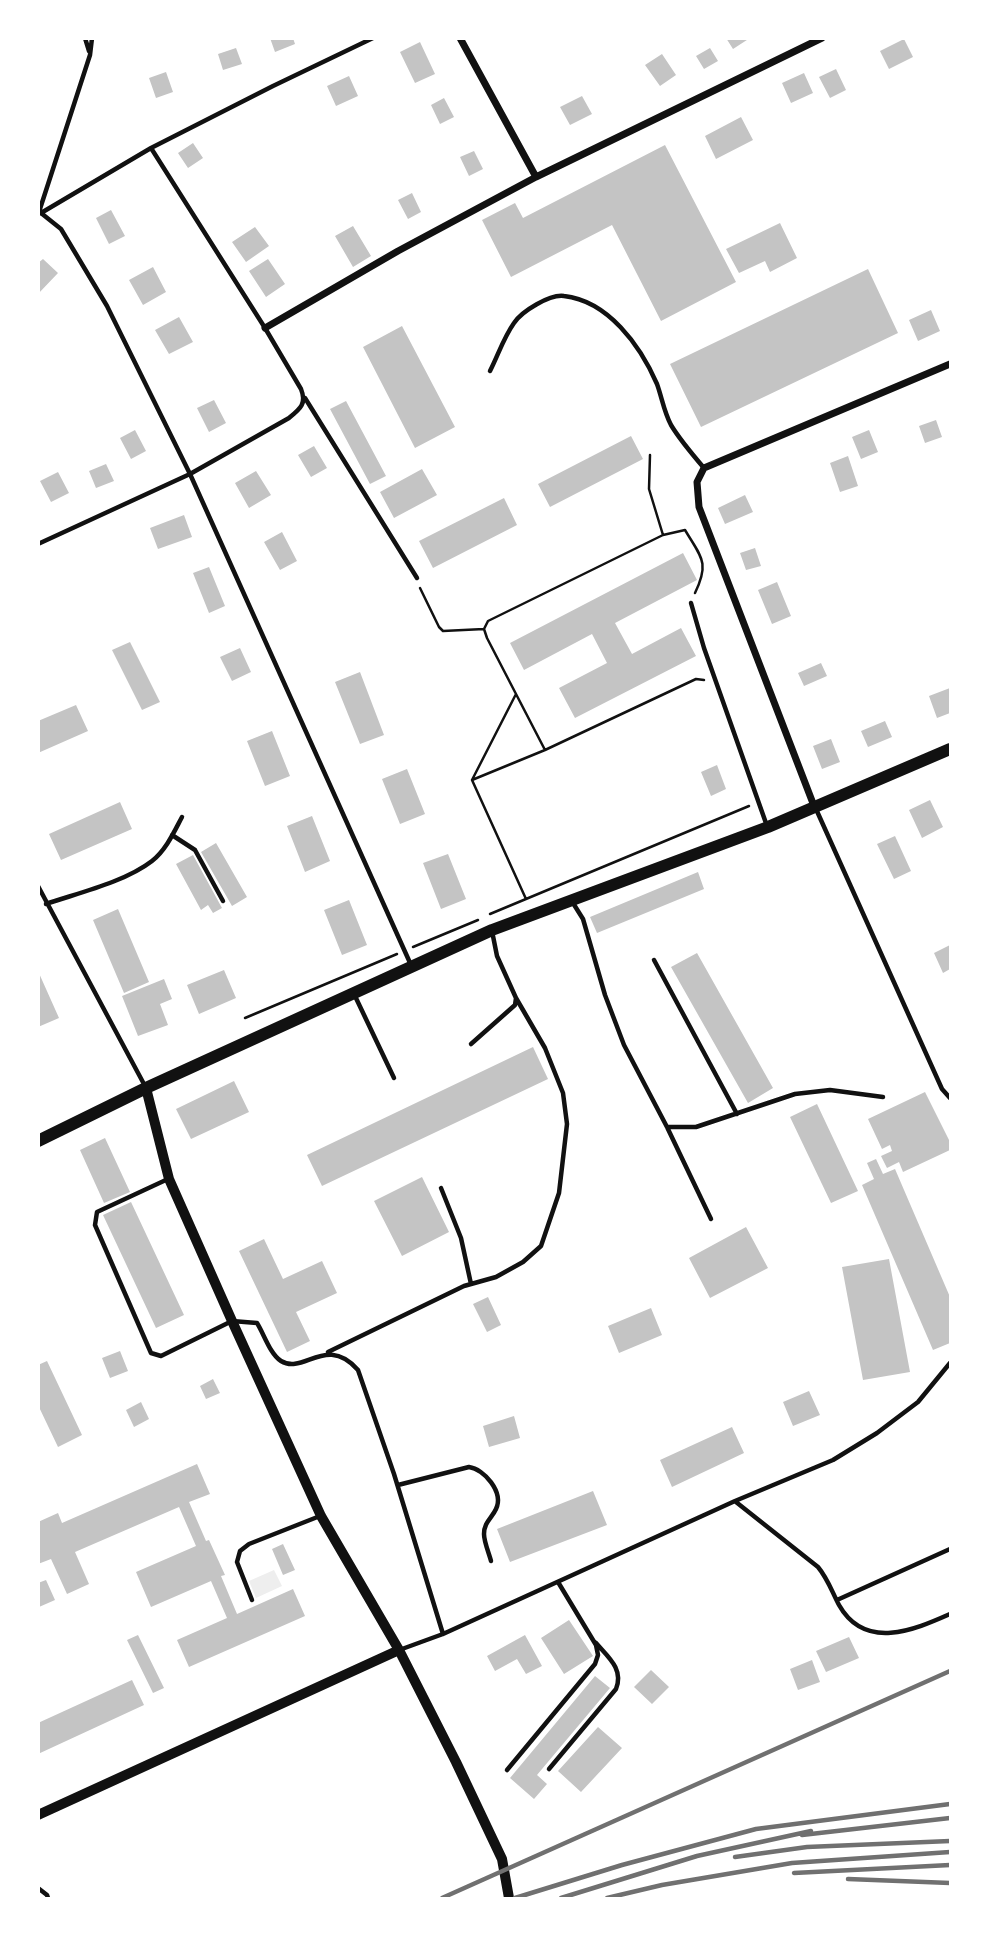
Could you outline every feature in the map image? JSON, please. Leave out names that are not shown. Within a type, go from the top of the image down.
[{"type":"main road","points":[[38,1141],[146,1088],[492,930],[768,827],[950,749]]},
{"type":"street","points":[[460,38],[536,177]]},
{"type":"street","points":[[265,328],[398,251],[536,177],[822,38]]},
{"type":"street","points":[[814,806],[699,507],[697,482],[704,468],[950,364]]},
{"type":"street","points":[[146,1088],[169,1179],[232,1321],[321,1516],[399,1650],[502,1858],[509,1899]]},
{"type":"street","points":[[38,1815],[399,1650]]},
{"type":"lane","points":[[85,38],[90,55]]},
{"type":"lane","points":[[40,214],[90,55],[92,38]]},
{"type":"lane","points":[[40,214],[151,148],[373,38]]},
{"type":"lane","points":[[151,148],[265,328],[305,398],[417,578]]},
{"type":"lane","points":[[40,214],[61,229],[107,306],[190,474],[411,966]]},
{"type":"lane","points":[[490,371],[514,321],[545,299],[559,295],[575,297],[595,305],[614,320],[631,341],[657,385],[670,423],[704,468]]},
{"type":"lane","points":[[38,544],[190,474],[289,418],[302,408],[305,398]]},
{"type":"lane","points":[[691,603],[704,648],[718,680],[768,827]]},
{"type":"lane","points":[[814,806],[942,1089],[950,1098]]},
{"type":"lane","points":[[46,904],[137,870],[153,860],[182,817]]},
{"type":"lane","points":[[172,835],[195,850],[223,901]]},
{"type":"lane","points":[[38,886],[146,1088]]},
{"type":"lane","points":[[570,899],[583,919],[605,995],[624,1045],[711,1219]]},
{"type":"lane","points":[[169,1179],[97,1212],[95,1230],[151,1353],[161,1356],[232,1321],[257,1323],[276,1355],[286,1363],[295,1363],[327,1353],[471,1284],[496,1277],[523,1262],[541,1246],[559,1193],[566,1124],[563,1093],[545,1048],[516,998],[497,956],[492,930]]},
{"type":"lane","points":[[654,961],[737,1114]]},
{"type":"lane","points":[[353,992],[394,1078]]},
{"type":"lane","points":[[471,1044],[510,1011],[516,998]]},
{"type":"lane","points":[[667,1128],[696,1127],[795,1094],[830,1090],[883,1097]]},
{"type":"lane","points":[[442,1188],[461,1238],[471,1284]]},
{"type":"lane","points":[[327,1353],[348,1359],[358,1370],[398,1485],[443,1634]]},
{"type":"lane","points":[[399,1650],[443,1634],[735,1501],[833,1460],[877,1433],[918,1402],[950,1363]]},
{"type":"lane","points":[[398,1485],[469,1467],[477,1468],[498,1494],[496,1509],[486,1523],[484,1535],[491,1561]]},
{"type":"lane","points":[[735,1501],[818,1567],[855,1624],[876,1632],[915,1630],[950,1614]]},
{"type":"lane","points":[[251,1600],[237,1562],[240,1551],[249,1544],[321,1516]]},
{"type":"lane","points":[[837,1600],[950,1549]]},
{"type":"lane","points":[[549,1769],[616,1689],[620,1679],[617,1668],[592,1639],[558,1582]]},
{"type":"lane","points":[[507,1770],[595,1664],[598,1655],[592,1639]]},
{"type":"lane","points":[[38,1888],[48,1899]]},
{"type":"path","points":[[650,455],[649,489],[663,536]]},
{"type":"path","points":[[484,629],[488,621],[663,536],[685,530],[704,564],[703,577],[691,603]]},
{"type":"path","points":[[417,578],[425,601],[443,631],[484,629]]},
{"type":"path","points":[[484,629],[545,750]]},
{"type":"path","points":[[472,780],[545,750],[696,678],[709,682]]},
{"type":"path","points":[[472,780],[516,694]]},
{"type":"path","points":[[472,780],[526,899]]},
{"type":"shaded area","points":[[274,1570],[282,1586],[256,1598],[249,1581]]},
{"type":"building","points":[[270,38],[293,38],[295,44],[275,52]]},
{"type":"building","points":[[726,38],[750,38],[733,49]]},
{"type":"building","points":[[904,39],[913,57],[889,69],[880,51]]},
{"type":"building","points":[[420,42],[435,74],[415,83],[400,52]]},
{"type":"building","points":[[236,48],[242,64],[223,70],[218,54]]},
{"type":"building","points":[[710,48],[718,61],[704,69],[696,56]]},
{"type":"building","points":[[662,54],[676,75],[660,86],[645,65]]},
{"type":"building","points":[[836,69],[846,90],[830,98],[819,77]]},
{"type":"building","points":[[166,72],[173,92],[156,98],[149,78]]},
{"type":"building","points":[[804,73],[813,93],[791,103],[782,83]]},
{"type":"building","points":[[349,76],[358,96],[336,106],[327,86]]},
{"type":"building","points":[[582,96],[592,114],[570,125],[560,107]]},
{"type":"building","points":[[444,98],[454,117],[440,124],[431,105]]},
{"type":"building","points":[[741,117],[753,140],[716,159],[705,136]]},
{"type":"building","points":[[193,143],[203,158],[188,168],[178,153]]},
{"type":"building","points":[[665,145],[736,282],[661,321],[612,225],[511,277],[482,220],[515,203],[523,218]]},
{"type":"building","points":[[474,151],[483,169],[469,176],[460,157]]},
{"type":"building","points":[[412,193],[421,212],[408,219],[398,200]]},
{"type":"building","points":[[111,210],[125,236],[109,244],[96,218]]},
{"type":"building","points":[[780,223],[797,258],[770,272],[765,261],[739,273],[726,249]]},
{"type":"building","points":[[353,226],[371,256],[353,267],[335,236]]},
{"type":"building","points":[[255,227],[269,246],[246,262],[232,242]]},
{"type":"building","points":[[43,259],[58,273],[38,294],[38,263]]},
{"type":"building","points":[[268,259],[285,284],[266,297],[249,271]]},
{"type":"building","points":[[153,267],[166,292],[143,305],[129,280]]},
{"type":"building","points":[[868,269],[898,333],[701,427],[670,364]]},
{"type":"building","points":[[931,310],[940,331],[918,341],[909,320]]},
{"type":"building","points":[[179,317],[193,342],[169,354],[155,330]]},
{"type":"building","points":[[402,326],[455,427],[415,448],[363,347]]},
{"type":"building","points":[[214,400],[226,423],[209,432],[197,408]]},
{"type":"building","points":[[346,401],[386,476],[370,484],[330,409]]},
{"type":"building","points":[[936,420],[942,437],[925,443],[919,426]]},
{"type":"building","points":[[135,430],[146,451],[131,459],[120,438]]},
{"type":"building","points":[[869,430],[878,452],[861,459],[852,437]]},
{"type":"building","points":[[631,436],[643,459],[550,507],[538,484]]},
{"type":"building","points":[[314,446],[327,468],[311,477],[298,455]]},
{"type":"building","points":[[848,456],[858,486],[840,492],[830,463]]},
{"type":"building","points":[[106,464],[114,481],[96,488],[89,471]]},
{"type":"building","points":[[422,469],[437,495],[394,518],[380,492]]},
{"type":"building","points":[[256,471],[271,495],[249,508],[235,483]]},
{"type":"building","points":[[58,472],[69,493],[51,502],[40,481]]},
{"type":"building","points":[[745,495],[753,512],[725,524],[718,508]]},
{"type":"building","points":[[504,498],[517,525],[433,568],[419,541]]},
{"type":"building","points":[[184,515],[192,537],[158,549],[150,528]]},
{"type":"building","points":[[282,532],[297,561],[280,570],[264,542]]},
{"type":"building","points":[[755,548],[761,566],[746,570],[740,553]]},
{"type":"building","points":[[683,553],[697,580],[615,623],[632,654],[681,628],[696,656],[575,718],[559,688],[607,663],[592,634],[524,670],[510,643]]},
{"type":"building","points":[[209,567],[225,606],[209,613],[193,573]]},
{"type":"building","points":[[777,582],[791,616],[772,624],[758,590]]},
{"type":"building","points":[[130,642],[160,702],[142,710],[112,650]]},
{"type":"building","points":[[240,648],[251,672],[232,681],[220,657]]},
{"type":"building","points":[[821,663],[827,676],[804,686],[798,673]]},
{"type":"building","points":[[360,672],[384,735],[360,744],[335,682]]},
{"type":"building","points":[[950,688],[950,713],[937,718],[929,696]]},
{"type":"building","points":[[76,705],[88,731],[38,753],[38,721]]},
{"type":"building","points":[[885,721],[892,737],[868,747],[861,731]]},
{"type":"building","points":[[272,731],[290,776],[265,786],[247,741]]},
{"type":"building","points":[[831,739],[840,762],[822,769],[813,746]]},
{"type":"building","points":[[717,765],[726,789],[711,796],[701,772]]},
{"type":"building","points":[[407,769],[425,814],[400,824],[382,779]]},
{"type":"building","points":[[930,800],[943,827],[922,838],[909,810]]},
{"type":"building","points":[[120,802],[132,829],[61,860],[49,834]]},
{"type":"building","points":[[312,816],[330,861],[305,872],[287,826]]},
{"type":"building","points":[[895,836],[911,871],[894,879],[877,844]]},
{"type":"building","points":[[216,843],[247,897],[232,906],[201,852]]},
{"type":"building","points":[[448,854],[466,899],[441,909],[423,863]]},
{"type":"building","points":[[193,855],[222,908],[213,913],[208,905],[201,910],[176,864]]},
{"type":"building","points":[[698,872],[704,889],[597,933],[590,917]]},
{"type":"building","points":[[349,900],[367,945],[342,955],[324,910]]},
{"type":"building","points":[[118,909],[149,982],[124,993],[93,920]]},
{"type":"building","points":[[950,945],[950,969],[943,973],[934,953]]},
{"type":"building","points":[[697,953],[773,1088],[748,1103],[671,967]]},
{"type":"building","points":[[224,970],[236,998],[199,1014],[187,985]]},
{"type":"building","points":[[38,971],[59,1018],[38,1027]]},
{"type":"building","points":[[164,979],[172,999],[160,1004],[168,1025],[138,1036],[122,996]]},
{"type":"building","points":[[533,1047],[548,1079],[322,1186],[307,1155]]},
{"type":"building","points":[[234,1081],[249,1112],[191,1139],[176,1109]]},
{"type":"building","points":[[925,1092],[950,1142],[950,1150],[903,1172],[899,1162],[887,1168],[881,1156],[892,1151],[890,1145],[882,1149],[868,1119]]},
{"type":"building","points":[[817,1104],[858,1191],[831,1203],[790,1117]]},
{"type":"building","points":[[105,1138],[130,1192],[104,1203],[80,1150]]},
{"type":"building","points":[[876,1159],[883,1174],[895,1169],[950,1297],[950,1343],[933,1350],[862,1185],[874,1179],[867,1163]]},
{"type":"building","points":[[422,1177],[449,1232],[402,1256],[374,1201]]},
{"type":"building","points":[[131,1202],[184,1315],[156,1328],[103,1215]]},
{"type":"building","points":[[746,1227],[768,1268],[710,1298],[689,1258]]},
{"type":"building","points":[[264,1239],[283,1279],[322,1261],[337,1293],[296,1312],[310,1341],[287,1352],[239,1251]]},
{"type":"building","points":[[889,1259],[910,1372],[863,1380],[842,1267]]},
{"type":"building","points":[[488,1297],[501,1325],[487,1332],[473,1304]]},
{"type":"building","points":[[651,1308],[662,1335],[619,1353],[608,1326]]},
{"type":"building","points":[[120,1351],[128,1371],[110,1378],[102,1358]]},
{"type":"building","points":[[47,1361],[82,1435],[58,1447],[38,1405],[38,1365]]},
{"type":"building","points":[[213,1379],[220,1393],[206,1399],[200,1386]]},
{"type":"building","points":[[809,1391],[820,1415],[793,1426],[783,1402]]},
{"type":"building","points":[[141,1402],[149,1419],[134,1427],[126,1410]]},
{"type":"building","points":[[514,1416],[520,1438],[489,1447],[483,1426]]},
{"type":"building","points":[[732,1427],[744,1453],[672,1487],[660,1460]]},
{"type":"building","points":[[197,1464],[210,1494],[189,1502],[225,1575],[221,1576],[237,1614],[293,1589],[305,1616],[189,1667],[177,1640],[227,1618],[211,1581],[151,1607],[136,1572],[196,1546],[179,1507],[75,1552],[89,1584],[67,1594],[51,1559],[38,1564],[38,1522],[58,1513],[62,1523]]},
{"type":"building","points":[[593,1491],[607,1525],[510,1562],[497,1529]]},
{"type":"building","points":[[283,1544],[295,1570],[283,1575],[272,1549]]},
{"type":"building","points":[[46,1580],[55,1600],[39,1607],[38,1583]]},
{"type":"building","points":[[569,1620],[593,1656],[564,1674],[541,1638]]},
{"type":"building","points":[[138,1635],[164,1688],[153,1693],[127,1640]]},
{"type":"building","points":[[525,1635],[542,1666],[526,1674],[517,1659],[495,1671],[487,1656]]},
{"type":"building","points":[[849,1637],[859,1658],[826,1672],[816,1651]]},
{"type":"building","points":[[812,1660],[820,1682],[798,1690],[790,1669]]},
{"type":"building","points":[[651,1670],[669,1687],[652,1704],[634,1687]]},
{"type":"building","points":[[595,1676],[610,1688],[537,1775],[547,1784],[534,1799],[510,1778]]},
{"type":"building","points":[[132,1680],[144,1705],[38,1754],[38,1723]]},
{"type":"building","points":[[598,1727],[622,1748],[581,1792],[558,1771]]},
{"type":"railway","points":[[442,1898],[950,1671]]},
{"type":"railway","points":[[515,1898],[622,1865],[756,1829],[950,1804]]},
{"type":"railway","points":[[802,1835],[950,1818]]},
{"type":"railway","points":[[561,1898],[697,1856],[811,1831]]},
{"type":"railway","points":[[735,1857],[807,1847],[950,1841]]},
{"type":"railway","points":[[607,1898],[662,1885],[792,1863],[950,1852]]},
{"type":"railway","points":[[794,1873],[950,1865]]},
{"type":"railway","points":[[848,1879],[950,1883]]}]
